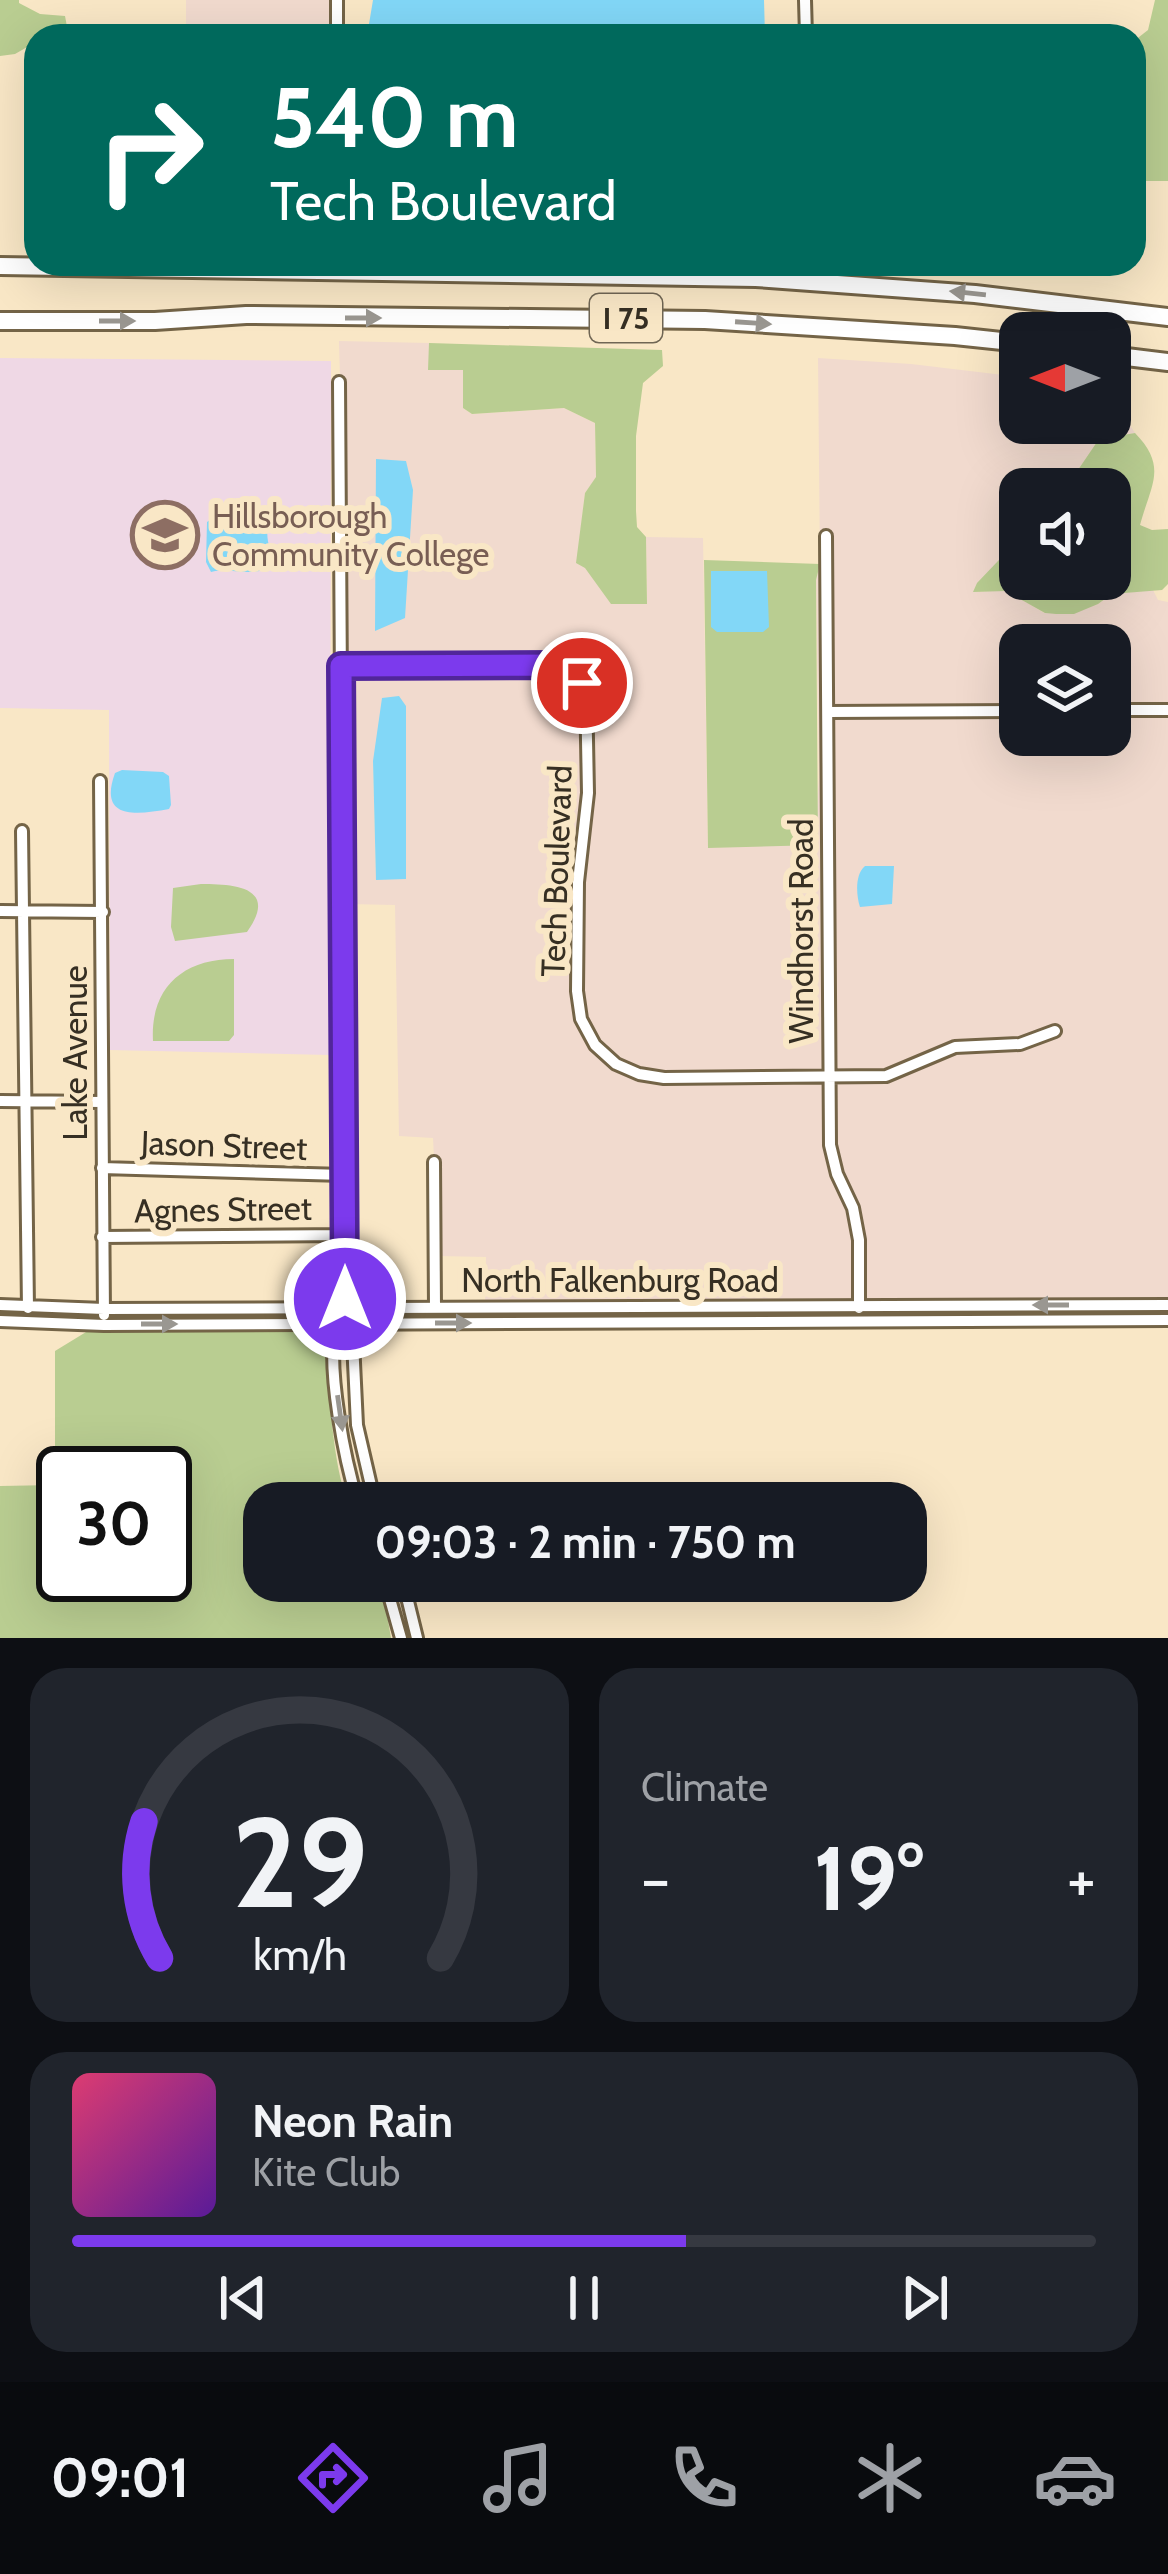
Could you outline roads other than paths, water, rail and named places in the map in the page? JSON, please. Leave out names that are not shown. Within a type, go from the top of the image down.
[{"type":"highway","name":"I 75","points":[[677,276],[957,292],[1168,317]]},
{"type":"highway","name":"I 75","points":[[0,321],[155,321],[246,315],[614,318],[999,341]]},
{"type":"highway","points":[[1131,358],[1168,362]]},
{"type":"street","points":[[339,382],[345,1307],[353,1323],[357,1425],[370,1482]]},
{"type":"street","name":"Windhorst Road","points":[[826,536],[830,1144],[859,1240],[858,1321]]},
{"type":"street","name":"Tech Boulevard","points":[[341,666],[565,665],[586,687],[588,793],[578,882],[580,1019],[595,1045],[616,1064],[664,1078],[886,1076],[955,1047],[1020,1044],[1055,1031]]},
{"type":"street","points":[[1131,710],[1168,710]]},
{"type":"street","points":[[828,712],[999,711]]},
{"type":"street","name":"Lake Avenue","points":[[100,781],[104,1324]]},
{"type":"street","points":[[22,831],[28,1308]]},
{"type":"street","points":[[0,911],[103,912]]},
{"type":"street","points":[[0,1101],[102,1102]]},
{"type":"street","points":[[434,1162],[435,1307]]},
{"type":"street","name":"Jason Street","points":[[102,1168],[344,1175]]},
{"type":"street","name":"Agnes Street","points":[[102,1237],[345,1234]]},
{"type":"street","name":"North Falkenburg Road","points":[[0,1305],[104,1309],[1168,1305]]},
{"type":"street","points":[[1138,1305],[1138,1320]]},
{"type":"street","points":[[345,1307],[336,1323],[336,1390],[353,1482]]},
{"type":"street","name":"North Falkenburg Road","points":[[0,1321],[1168,1320]]},
{"type":"street","points":[[391,1602],[401,1638]]},
{"type":"street","points":[[408,1602],[417,1638]]},
{"type":"water","points":[[373,0],[764,0],[765,24],[369,24]]},
{"type":"water","points":[[376,459],[406,461],[413,490],[405,618],[375,631]]},
{"type":"water","points":[[219,513],[271,516],[267,532],[270,567],[255,572],[211,572],[206,562],[207,522]]},
{"type":"water","points":[[711,571],[767,571],[769,627],[763,632],[717,632],[711,627]]},
{"type":"water","points":[[399,696],[406,706],[406,879],[376,880],[373,761],[382,698]]},
{"type":"water","points":[[115,773],[169,776],[169,809],[133,813],[116,807],[111,788]]},
{"type":"water","points":[[865,866],[894,866],[892,904],[860,907],[857,885]]},
{"type":"place","name":"Hillsborough Community College","points":[[165,535]]}]
